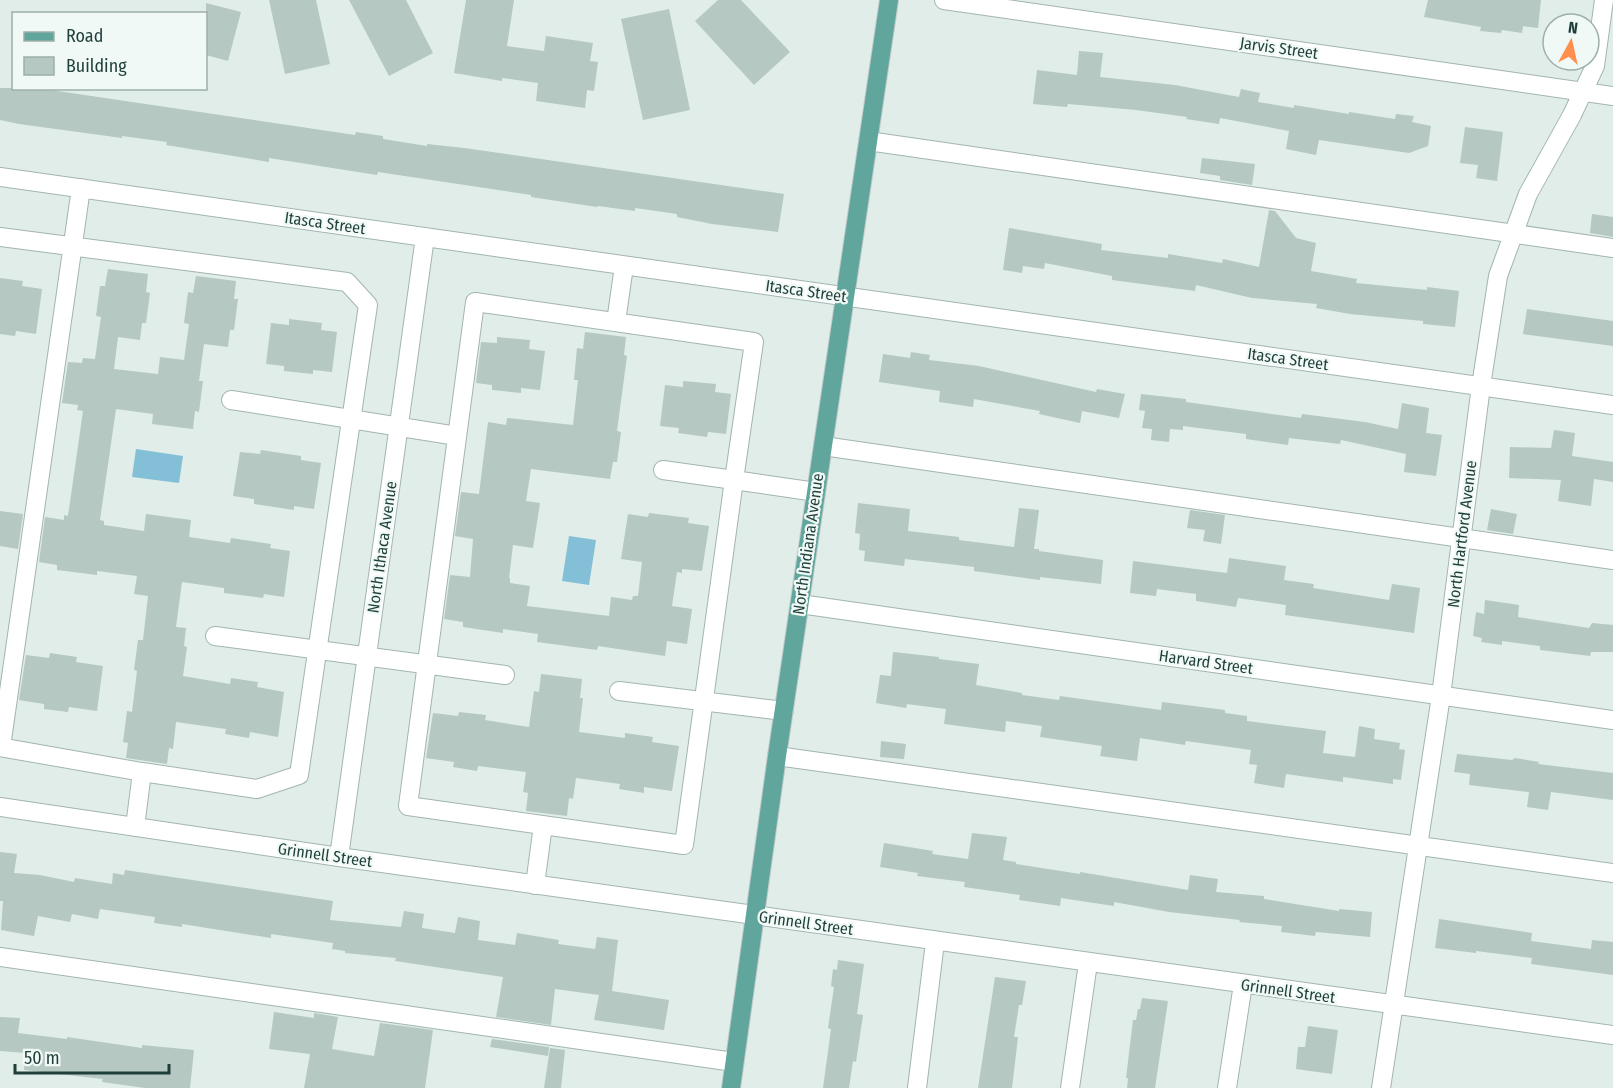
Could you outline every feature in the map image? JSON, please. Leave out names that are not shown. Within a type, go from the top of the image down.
[{"type":"main road","name":"North Indiana Avenue","points":[[731,1088],[777,756],[889,0]]},
{"type":"street","name":"Jarvis Street","points":[[944,0],[1613,96]]},
{"type":"street","name":"North Hartford Avenue","points":[[1381,1088],[1441,696],[1481,386],[1498,276],[1528,194],[1595,66],[1604,0]]},
{"type":"street","points":[[868,141],[1613,248]]},
{"type":"street","name":"Itasca Street","points":[[0,177],[1613,405]]},
{"type":"street","points":[[0,237],[72,248],[347,282],[368,304],[299,775],[257,789],[0,747],[72,248],[81,188]]},
{"type":"street","name":"North Ithaca Avenue","points":[[339,857],[425,237]]},
{"type":"street","points":[[616,322],[624,266]]},
{"type":"street","points":[[475,302],[754,342],[684,845],[408,806],[457,436],[475,302]]},
{"type":"street","points":[[231,400],[457,436]]},
{"type":"street","points":[[823,446],[1613,560]]},
{"type":"street","points":[[663,470],[816,492]]},
{"type":"street","name":"Harvard Street","points":[[800,604],[1613,720]]},
{"type":"street","points":[[215,636],[505,675]]},
{"type":"street","points":[[619,691],[784,711]]},
{"type":"street","points":[[777,756],[1613,873]]},
{"type":"street","points":[[135,827],[142,772]]},
{"type":"street","name":"Grinnell Street","points":[[0,807],[935,942],[1613,1035]]},
{"type":"street","points":[[535,885],[543,825]]},
{"type":"street","points":[[916,1088],[935,942]]},
{"type":"street","points":[[0,957],[734,1062]]},
{"type":"street","points":[[1070,1088],[1088,963]]},
{"type":"street","points":[[1227,1088],[1242,984]]},
{"type":"water","points":[[136,449],[183,456],[179,483],[132,477]]},
{"type":"water","points":[[569,536],[596,540],[589,585],[562,581]]},
{"type":"building","points":[[269,0],[316,0],[330,64],[285,74]]},
{"type":"building","points":[[349,0],[406,0],[433,53],[389,76]]},
{"type":"building","points":[[466,0],[514,0],[507,46],[544,51],[546,36],[593,43],[590,61],[598,62],[594,91],[587,90],[585,108],[536,101],[538,83],[502,78],[502,81],[454,73]]},
{"type":"building","points":[[718,0],[741,0],[790,52],[754,85],[695,21]]},
{"type":"building","points":[[1428,0],[1541,0],[1538,28],[1523,26],[1522,33],[1502,30],[1501,33],[1480,31],[1481,27],[1424,17]]},
{"type":"building","points":[[206,3],[241,12],[228,61],[207,55]]},
{"type":"building","points":[[669,9],[690,110],[643,120],[621,19]]},
{"type":"building","points":[[1079,51],[1103,53],[1100,77],[1175,85],[1239,97],[1241,89],[1260,93],[1258,102],[1294,108],[1294,105],[1395,119],[1396,114],[1414,116],[1412,122],[1431,126],[1428,146],[1409,153],[1319,140],[1316,155],[1286,149],[1289,131],[1220,118],[1219,124],[1136,110],[1068,104],[1067,107],[1033,104],[1037,70],[1077,75]]},
{"type":"building","points":[[0,88],[51,90],[355,135],[356,132],[383,136],[383,139],[427,146],[427,144],[464,148],[784,194],[778,232],[712,224],[677,217],[677,214],[635,208],[635,211],[597,207],[378,172],[377,175],[269,158],[269,162],[166,145],[167,142],[122,136],[122,138],[0,120]]},
{"type":"building","points":[[1465,127],[1503,132],[1497,181],[1476,178],[1478,165],[1460,163]]},
{"type":"building","points":[[1202,158],[1255,164],[1252,185],[1220,180],[1220,176],[1200,173]]},
{"type":"building","points":[[1269,210],[1275,211],[1296,238],[1316,243],[1311,271],[1357,279],[1356,283],[1459,291],[1455,327],[1423,324],[1423,321],[1350,314],[1316,308],[1317,304],[1252,298],[1196,285],[1195,291],[1112,280],[1112,276],[1045,263],[1044,269],[1023,266],[1022,273],[1003,270],[1009,228],[1102,244],[1101,250],[1168,258],[1168,254],[1222,263],[1223,259],[1259,267]]},
{"type":"building","points":[[1592,214],[1613,217],[1613,237],[1590,233]]},
{"type":"building","points":[[108,269],[148,274],[146,292],[150,293],[146,323],[142,323],[140,340],[118,337],[114,369],[158,374],[160,357],[184,360],[189,324],[184,323],[188,292],[193,293],[196,276],[236,281],[234,299],[238,299],[234,330],[230,330],[228,347],[204,344],[199,381],[203,381],[199,412],[195,411],[193,429],[152,424],[153,414],[116,409],[100,520],[104,521],[104,525],[144,531],[146,514],[191,520],[189,537],[230,543],[231,538],[271,544],[270,548],[290,551],[284,597],[264,594],[263,598],[224,593],[224,588],[182,582],[176,627],[186,628],[184,646],[187,647],[183,676],[230,684],[231,678],[258,682],[257,687],[284,692],[278,737],[250,732],[249,738],[225,734],[226,729],[176,722],[173,749],[169,748],[167,764],[126,758],[128,743],[123,742],[127,711],[132,712],[138,640],[143,640],[148,596],[134,594],[137,576],[97,571],[97,575],[57,570],[57,565],[39,562],[45,517],[64,520],[64,515],[68,516],[83,411],[77,410],[78,405],[62,403],[68,362],[82,363],[83,358],[95,359],[101,317],[96,316],[100,286],[105,286]]},
{"type":"building","points":[[0,278],[23,281],[22,286],[42,289],[36,334],[16,331],[15,336],[0,334]]},
{"type":"building","points":[[1527,309],[1613,321],[1613,346],[1523,334]]},
{"type":"building","points":[[289,319],[322,323],[321,330],[337,332],[332,372],[313,370],[313,374],[284,371],[284,366],[266,364],[271,323],[289,325]]},
{"type":"building","points":[[585,332],[626,337],[624,355],[627,356],[617,431],[621,432],[617,462],[613,462],[610,479],[531,469],[526,501],[540,503],[533,548],[513,545],[510,583],[530,586],[527,606],[609,616],[611,597],[632,600],[633,596],[638,596],[642,562],[621,559],[628,514],[648,517],[649,513],[689,518],[688,523],[709,526],[702,571],[682,569],[682,573],[677,572],[672,606],[692,609],[687,644],[667,641],[665,656],[598,646],[597,650],[537,642],[538,634],[503,629],[503,633],[463,627],[463,622],[444,619],[450,575],[470,577],[473,539],[455,536],[461,492],[479,494],[488,422],[506,425],[507,418],[573,425],[578,380],[574,380],[577,348],[583,349]]},
{"type":"building","points":[[497,337],[530,340],[529,349],[545,351],[540,390],[521,388],[521,393],[492,390],[492,385],[476,383],[481,342],[497,343]]},
{"type":"building","points":[[911,352],[930,355],[929,360],[979,366],[1096,392],[1097,389],[1125,394],[1119,418],[1082,411],[1080,423],[1039,414],[1040,411],[974,399],[973,407],[939,402],[940,391],[879,382],[883,354],[910,358]]},
{"type":"building","points":[[683,381],[716,384],[715,392],[731,394],[726,434],[708,432],[707,437],[678,433],[679,428],[660,426],[665,385],[683,387]]},
{"type":"building","points":[[1141,394],[1301,418],[1302,414],[1365,422],[1398,429],[1402,403],[1429,408],[1426,433],[1442,435],[1436,476],[1404,472],[1406,454],[1341,440],[1340,444],[1289,438],[1288,445],[1246,439],[1246,434],[1183,426],[1183,430],[1170,429],[1169,442],[1151,440],[1152,429],[1142,428],[1145,411],[1139,410]]},
{"type":"building","points":[[1554,430],[1575,433],[1572,456],[1613,462],[1613,482],[1594,479],[1591,506],[1558,501],[1561,480],[1509,478],[1510,447],[1551,448]]},
{"type":"building","points":[[261,450],[301,456],[301,460],[321,463],[314,509],[294,506],[294,510],[254,504],[254,499],[233,496],[240,452],[260,454]]},
{"type":"building","points":[[858,503],[910,509],[908,531],[1014,547],[1019,508],[1039,510],[1034,549],[1103,560],[1101,584],[1040,577],[1040,580],[974,571],[974,567],[905,559],[904,566],[864,561],[865,551],[859,550],[860,534],[855,533]]},
{"type":"building","points":[[1491,509],[1517,514],[1513,534],[1487,530]]},
{"type":"building","points":[[1190,510],[1225,515],[1221,544],[1203,541],[1205,530],[1187,528]]},
{"type":"building","points":[[0,511],[23,514],[18,549],[0,546]]},
{"type":"building","points":[[1229,558],[1286,566],[1284,580],[1314,584],[1313,588],[1389,600],[1392,584],[1420,588],[1414,633],[1285,615],[1286,605],[1238,598],[1236,607],[1196,601],[1196,594],[1157,589],[1156,596],[1130,593],[1133,561],[1227,573]]},
{"type":"building","points":[[1485,600],[1519,605],[1518,617],[1589,628],[1592,623],[1613,625],[1613,652],[1591,652],[1590,656],[1540,650],[1540,646],[1502,641],[1502,645],[1481,642],[1482,638],[1473,636],[1476,612],[1484,614]]},
{"type":"building","points":[[893,652],[979,664],[976,685],[1022,693],[1022,695],[1059,700],[1060,696],[1161,710],[1162,702],[1225,710],[1225,713],[1247,716],[1247,721],[1326,731],[1323,753],[1355,757],[1359,726],[1375,729],[1374,739],[1400,743],[1399,749],[1405,750],[1401,780],[1393,779],[1393,784],[1343,777],[1343,782],[1286,774],[1284,788],[1254,783],[1257,765],[1249,764],[1251,750],[1186,741],[1185,745],[1140,738],[1137,761],[1100,756],[1102,746],[1040,737],[1042,726],[1006,721],[1005,732],[944,724],[946,709],[907,704],[906,708],[876,703],[880,675],[891,676]]},
{"type":"building","points":[[50,653],[77,657],[76,662],[103,666],[97,711],[69,707],[68,712],[44,709],[44,704],[19,700],[26,655],[49,658]]},
{"type":"building","points":[[541,674],[582,679],[580,698],[583,698],[579,732],[625,738],[625,733],[653,737],[652,742],[679,746],[672,791],[644,787],[644,793],[619,789],[620,784],[576,778],[573,799],[569,798],[567,816],[526,811],[528,793],[523,792],[526,772],[478,766],[477,771],[453,767],[454,762],[426,758],[433,713],[458,716],[459,712],[486,715],[485,720],[529,727],[534,691],[539,692]]},
{"type":"building","points":[[881,741],[906,744],[904,759],[880,757]]},
{"type":"building","points":[[1457,754],[1512,760],[1515,758],[1539,762],[1538,764],[1613,773],[1613,800],[1551,792],[1548,810],[1527,807],[1529,792],[1469,785],[1470,774],[1454,772]]},
{"type":"building","points":[[972,833],[1007,837],[1003,860],[1016,862],[1016,864],[1188,890],[1190,875],[1218,879],[1216,892],[1264,896],[1264,899],[1339,911],[1339,909],[1372,912],[1370,937],[1316,932],[1315,936],[1281,932],[1282,926],[1169,912],[1114,902],[1114,906],[1061,898],[1060,906],[1019,900],[1020,895],[964,887],[965,882],[917,876],[918,873],[880,867],[884,843],[933,851],[932,854],[968,859]]},
{"type":"building","points":[[0,852],[17,854],[14,873],[40,875],[74,882],[75,878],[112,884],[113,873],[124,875],[125,870],[333,901],[330,920],[401,927],[404,911],[424,914],[422,928],[455,933],[458,917],[480,921],[478,940],[515,945],[517,933],[559,940],[558,944],[595,949],[597,937],[618,940],[612,991],[669,1000],[664,1030],[594,1020],[599,995],[555,989],[551,1025],[496,1017],[503,977],[395,961],[396,958],[345,953],[345,951],[332,949],[333,943],[271,934],[271,938],[182,924],[182,927],[154,923],[155,917],[100,909],[98,919],[72,914],[70,922],[38,916],[34,936],[1,930],[3,901],[0,901]]},
{"type":"building","points":[[1439,919],[1532,933],[1531,941],[1591,949],[1592,940],[1613,942],[1613,975],[1531,964],[1532,958],[1435,948]]},
{"type":"building","points":[[838,960],[864,964],[857,1014],[863,1015],[856,1062],[853,1061],[849,1088],[823,1088],[831,1029],[828,1028],[834,987],[831,986],[833,969],[837,970]]},
{"type":"building","points":[[995,977],[1026,981],[1022,1005],[1019,1005],[1014,1037],[1018,1037],[1012,1088],[978,1088]]},
{"type":"building","points":[[1142,998],[1168,1001],[1155,1088],[1127,1088],[1128,1078],[1126,1078],[1133,1020],[1136,1020]]},
{"type":"building","points":[[274,1012],[314,1018],[314,1013],[338,1017],[332,1049],[374,1056],[380,1023],[433,1030],[425,1088],[304,1088],[310,1054],[269,1049]]},
{"type":"building","points":[[0,1017],[20,1018],[18,1033],[67,1039],[67,1037],[142,1048],[142,1045],[194,1050],[190,1088],[145,1088],[102,1082],[103,1079],[24,1070],[26,1053],[0,1051]]},
{"type":"building","points":[[1308,1026],[1338,1030],[1332,1074],[1296,1069],[1298,1047],[1305,1047]]},
{"type":"building","points":[[492,1039],[549,1047],[548,1056],[490,1047]]},
{"type":"building","points":[[550,1048],[565,1050],[561,1088],[544,1088]]}]
